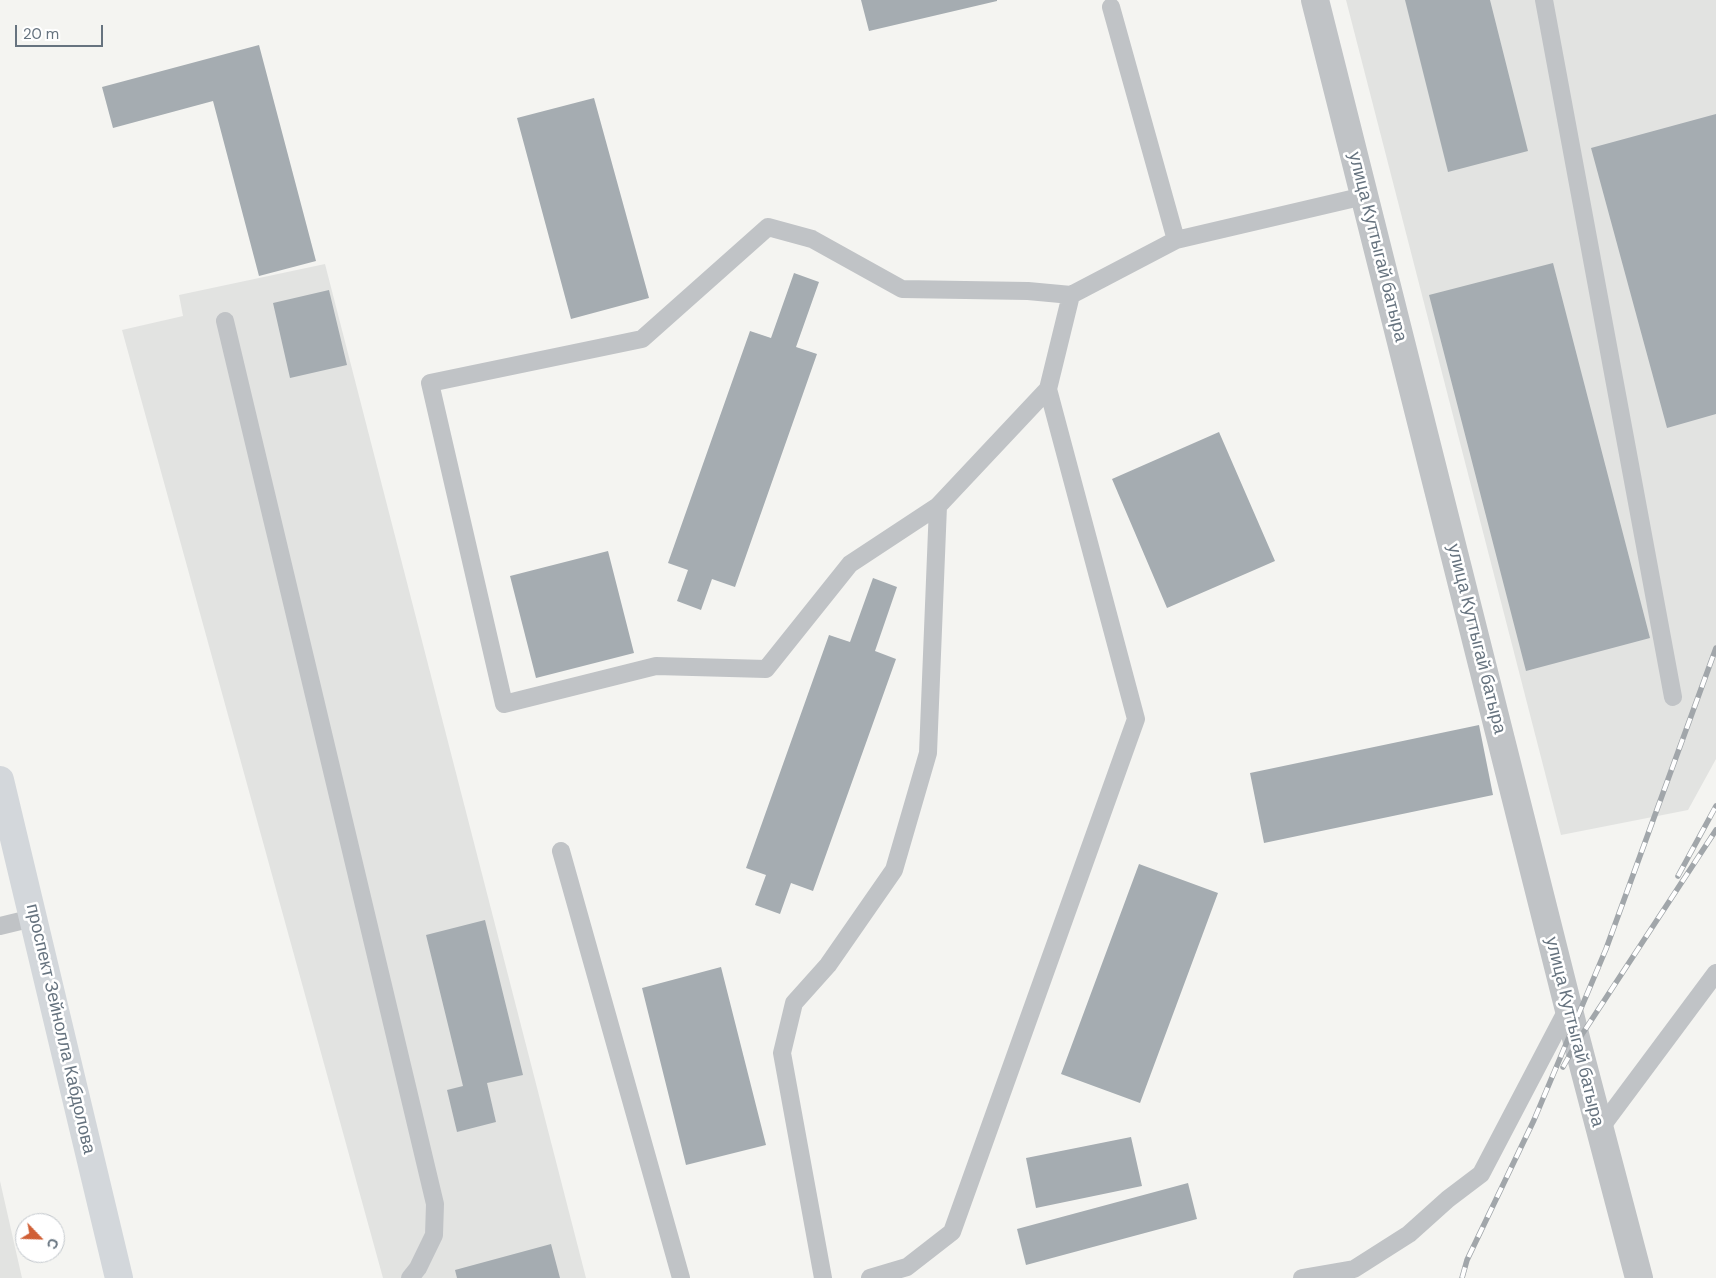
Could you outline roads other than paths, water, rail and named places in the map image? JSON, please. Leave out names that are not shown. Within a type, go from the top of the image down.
[{"type":"main road","name":"проспект Зейнолла Кабдолова","points":[[0,780],[119,1278]]},
{"type":"street","name":"улица Куттыгай батыра","points":[[1315,0],[1568,1008],[1639,1278]]},
{"type":"lane","points":[[1544,0],[1673,697]]},
{"type":"lane","points":[[1111,7],[1176,240]]},
{"type":"lane","points":[[1072,295],[1048,389],[938,506],[850,564],[766,669],[656,666],[504,704],[430,383],[642,339],[768,227],[812,239],[902,289],[1028,291],[1072,295],[1176,240],[1364,196]]},
{"type":"lane","points":[[225,322],[435,1204],[434,1235],[418,1268],[410,1278]]},
{"type":"lane","points":[[870,1278],[908,1267],[952,1232],[1136,719],[1048,389]]},
{"type":"lane","points":[[823,1278],[782,1053],[794,1003],[828,965],[894,870],[928,753],[938,506]]},
{"type":"lane","points":[[561,851],[681,1278]]},
{"type":"lane","points":[[0,926],[33,918]]},
{"type":"lane","points":[[1599,1130],[1716,973]]},
{"type":"lane","points":[[1302,1278],[1354,1269],[1409,1234],[1448,1199],[1481,1174],[1568,1008]]},
{"type":"railway","points":[[1462,1278],[1467,1260],[1534,1120],[1606,949],[1716,648]]},
{"type":"railway","points":[[1678,876],[1716,806]]},
{"type":"railway","points":[[1563,1067],[1577,1042],[1716,830]]}]
